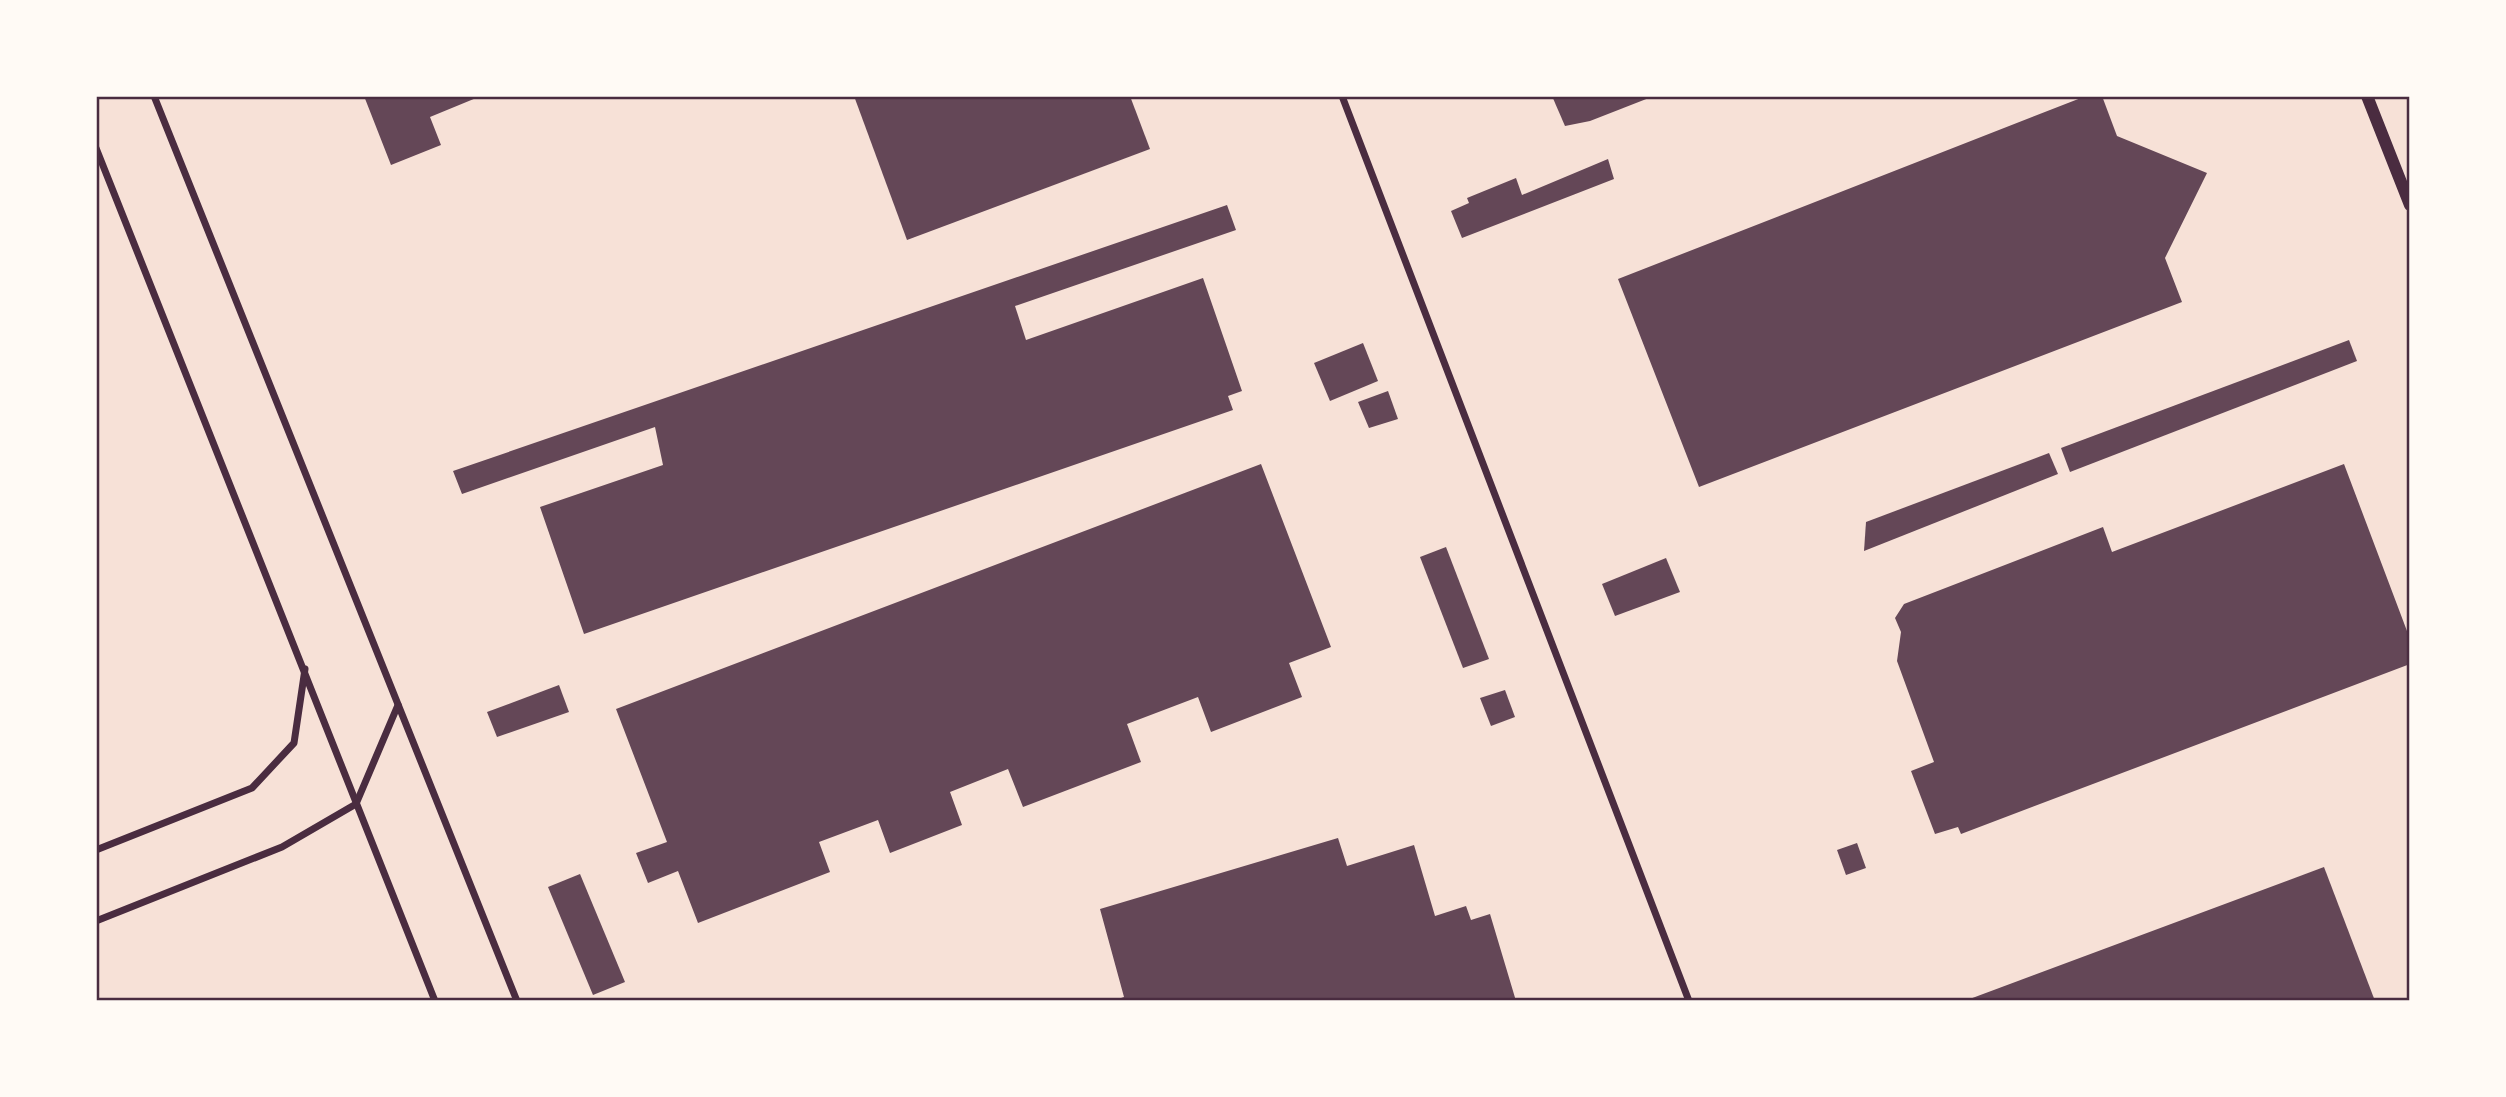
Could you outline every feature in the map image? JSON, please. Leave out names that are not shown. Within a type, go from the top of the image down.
[{"type":"street","points":[[154,96],[517,1001]]},
{"type":"street","points":[[1342,96],[1689,1001]]},
{"type":"street","points":[[2367,96],[2410,205]]},
{"type":"street","points":[[96,148],[435,1001]]},
{"type":"street","points":[[96,850],[252,788],[293,743],[305,669]]},
{"type":"street","points":[[96,921],[282,847],[356,804],[398,705]]},
{"type":"building","points":[[364,96],[481,96],[430,117],[441,145],[391,165]]},
{"type":"building","points":[[854,96],[1130,96],[1150,149],[907,240]]},
{"type":"building","points":[[1552,96],[1654,96],[1590,121],[1565,126]]},
{"type":"building","points":[[2086,96],[2102,96],[2117,136],[2207,173],[2165,258],[2182,302],[1699,487],[1618,279]]},
{"type":"building","points":[[1608,159],[1614,179],[1462,238],[1451,211],[1469,203],[1467,198],[1516,178],[1522,195]]},
{"type":"building","points":[[1227,205],[1236,230],[1015,306],[1026,340],[1203,278],[1242,391],[1228,396],[1233,410],[584,634],[540,507],[663,465],[655,427],[462,494],[453,471]]},
{"type":"building","points":[[2349,340],[2357,361],[2070,472],[2061,448]]},
{"type":"building","points":[[1363,343],[1378,381],[1330,401],[1314,363]]},
{"type":"building","points":[[1388,391],[1398,419],[1369,428],[1358,402]]},
{"type":"building","points":[[2049,453],[2058,474],[1864,551],[1866,522]]},
{"type":"building","points":[[1261,464],[1331,647],[1289,663],[1302,697],[1211,732],[1198,697],[1127,724],[1141,762],[1023,807],[1008,769],[950,792],[962,825],[890,853],[878,820],[819,842],[830,872],[698,923],[678,871],[648,883],[636,853],[667,842],[616,709]]},
{"type":"building","points":[[2344,464],[2410,639],[2410,664],[1961,834],[1958,827],[1935,834],[1911,771],[1934,762],[1897,661],[1901,632],[1895,618],[1904,604],[2103,527],[2112,552]]},
{"type":"building","points":[[1446,547],[1489,659],[1463,668],[1420,557]]},
{"type":"building","points":[[1666,558],[1680,592],[1615,616],[1602,584]]},
{"type":"building","points":[[559,685],[569,712],[497,737],[487,712]]},
{"type":"building","points":[[1505,690],[1515,717],[1491,726],[1480,698]]},
{"type":"building","points":[[1338,838],[1347,866],[1414,845],[1435,916],[1466,906],[1471,920],[1490,914],[1516,1001],[1112,1001],[1124,997],[1100,909]]},
{"type":"building","points":[[1857,843],[1866,868],[1846,875],[1837,850]]},
{"type":"building","points":[[2324,867],[2375,1001],[1967,1001],[1967,1000]]},
{"type":"building","points":[[580,874],[625,982],[593,995],[548,887]]}]
